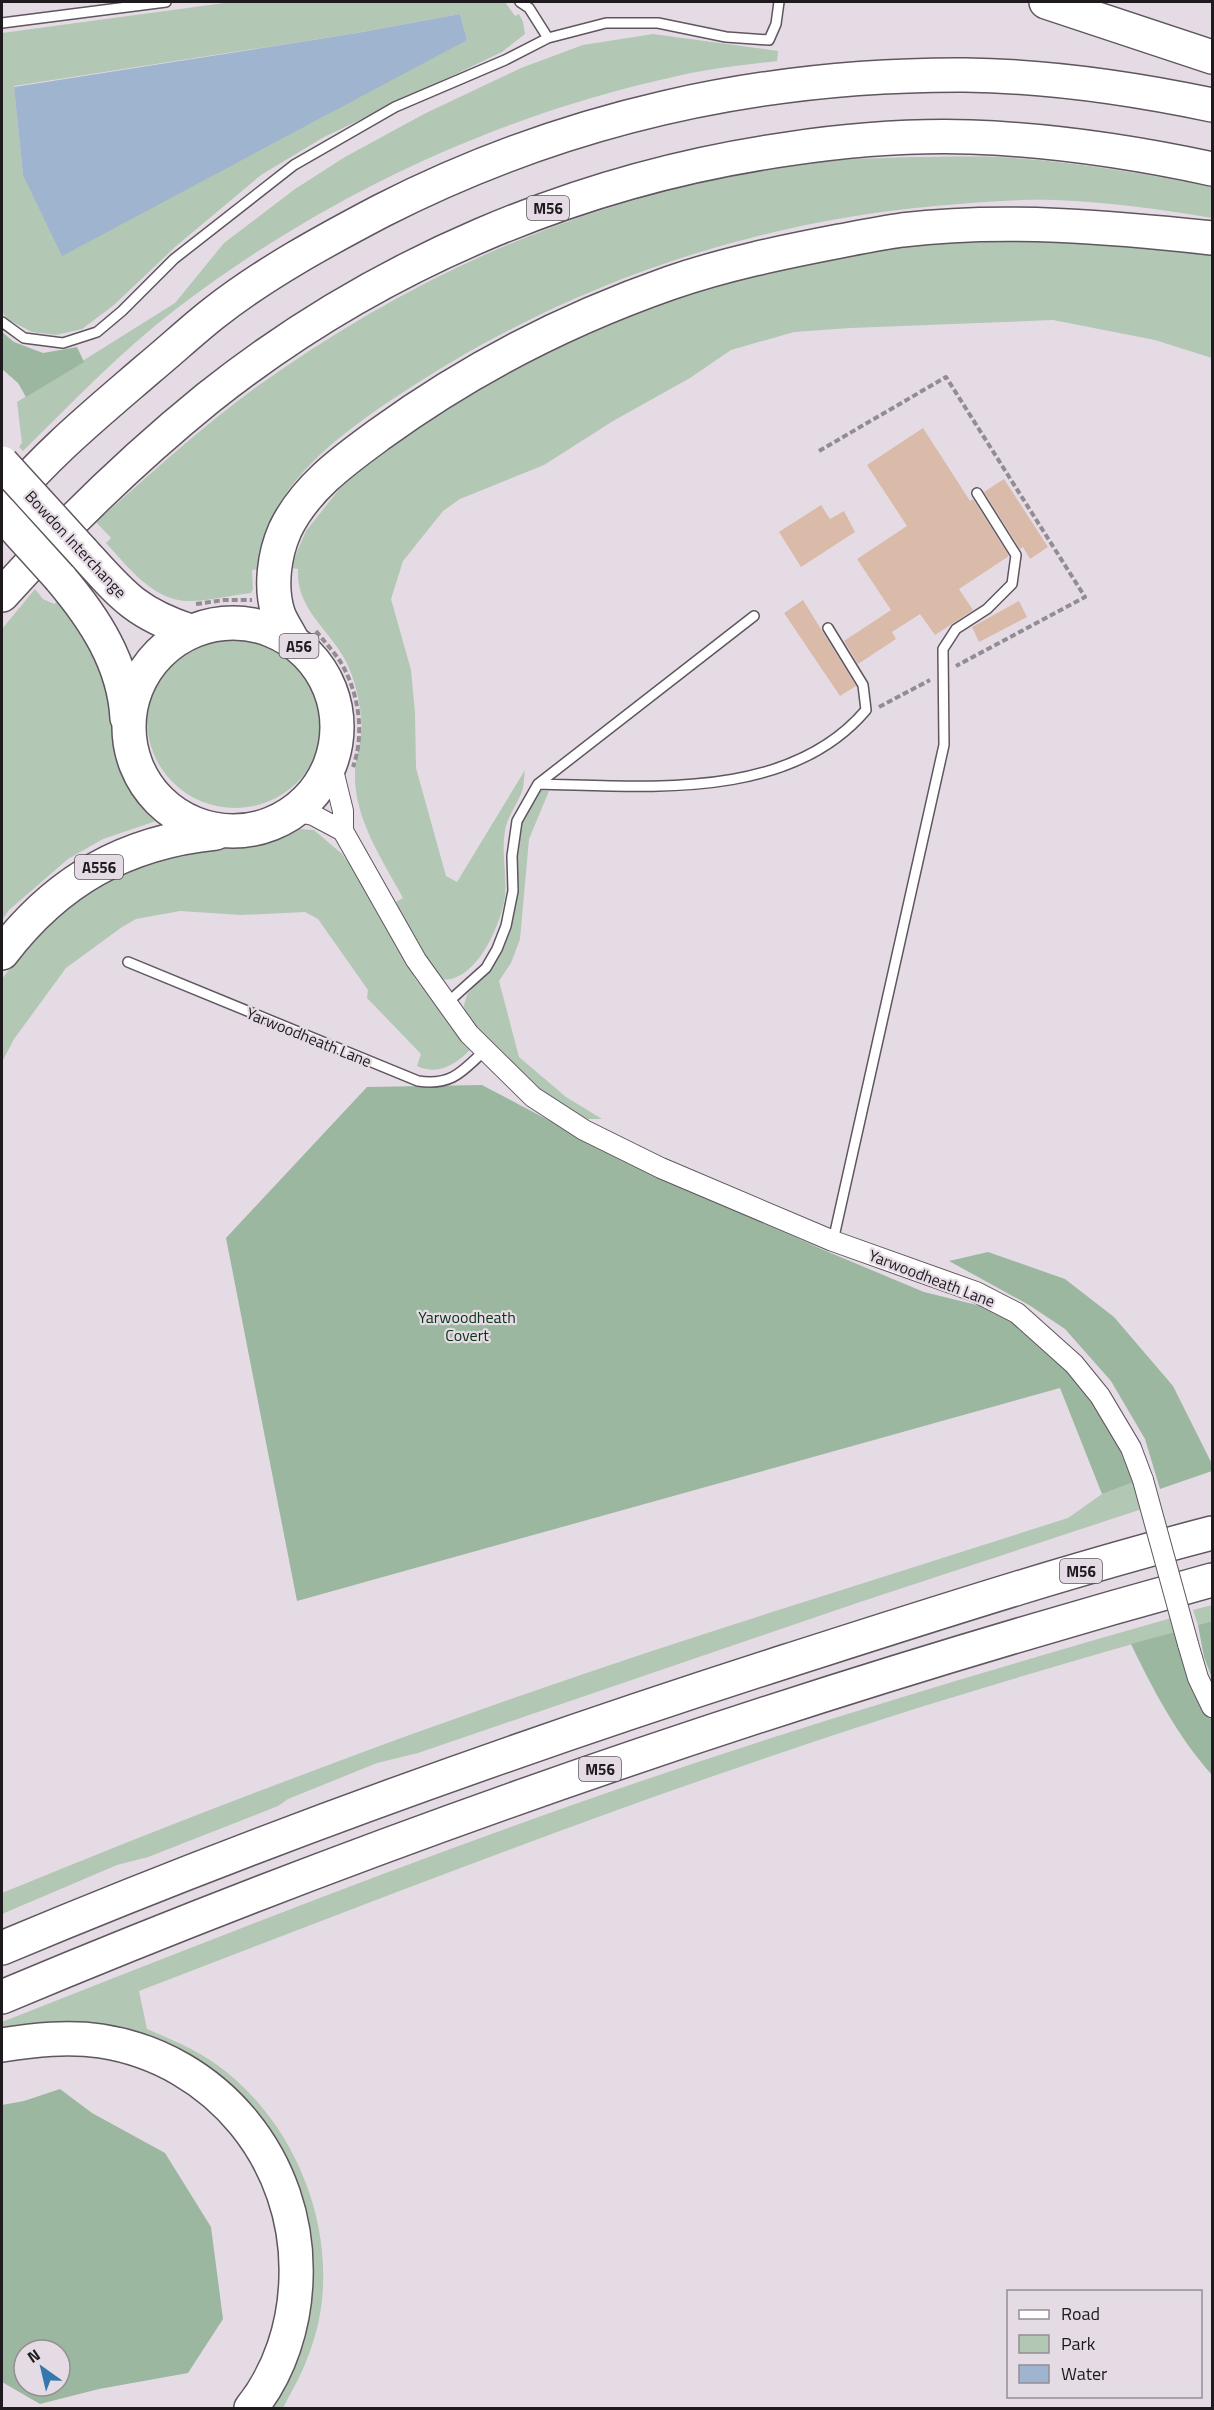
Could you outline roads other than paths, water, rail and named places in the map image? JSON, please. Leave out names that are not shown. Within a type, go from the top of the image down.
[{"type":"highway","points":[[1046,2],[1212,57]]},
{"type":"highway","points":[[2,509],[17,490],[121,392],[216,311],[288,263],[427,188],[498,158],[569,133],[669,105],[736,93],[858,78],[967,75],[1062,81],[1148,92],[1212,105]]},
{"type":"highway","name":"M56","points":[[2,594],[57,534],[104,489],[208,398],[259,361],[366,292],[429,259],[489,230],[566,201],[644,177],[735,156],[894,137],[969,137],[1046,142],[1135,153],[1212,169]]},
{"type":"highway","points":[[302,633],[278,613],[274,586],[276,557],[284,532],[298,508],[319,482],[413,411],[493,362],[616,303],[726,266],[900,230],[947,226],[1105,227],[1212,238]]},
{"type":"highway","points":[[1166,233],[1212,244]]},
{"type":"highway","name":"Bowdon Interchange","points":[[2,463],[129,601],[148,615],[190,618]]},
{"type":"highway","name":"Bowdon Interchange","points":[[2,514],[89,614],[110,650],[126,702],[128,728]]},
{"type":"highway","name":"A56","points":[[190,618],[249,624],[302,633],[313,658],[329,684],[338,713],[337,743],[341,768],[286,818],[256,830],[223,832],[194,824],[167,809],[146,786],[133,759],[128,728],[134,696],[144,672],[172,642],[190,618]]},
{"type":"highway","name":"A556","points":[[2,953],[18,932],[47,903],[77,879],[112,860],[148,845],[183,836],[223,832]]},
{"type":"highway","points":[[950,1609],[1212,1510]]},
{"type":"highway","name":"M56","points":[[2,1948],[204,1866],[522,1748],[950,1609],[1212,1533]]},
{"type":"highway","name":"M56","points":[[2,1997],[216,1910],[361,1855],[686,1740],[992,1643],[1212,1580]]},
{"type":"highway","points":[[2,2046],[69,2038],[102,2042],[140,2051],[171,2063],[199,2080],[227,2104],[249,2128],[269,2158],[285,2194],[294,2225],[297,2264],[296,2303],[286,2342],[271,2376],[251,2409]]},
{"type":"street","name":"Yarwoodheath Lane","points":[[341,768],[343,831],[416,960],[469,1034],[533,1097],[584,1130],[661,1168],[833,1241],[966,1288],[1017,1313],[1074,1364],[1100,1396],[1131,1448],[1143,1480],[1198,1678],[1212,1707]]},
{"type":"street","points":[[295,810],[313,815],[343,831]]},
{"type":"lane","points":[[2,23],[166,2]]},
{"type":"lane","points":[[520,2],[529,8],[549,38]]},
{"type":"lane","points":[[2,322],[24,338],[63,344],[97,332],[122,312],[174,259],[294,165],[395,107],[505,60],[549,38],[606,23],[658,23],[726,36],[769,40],[776,24],[779,2]]},
{"type":"lane","points":[[833,1241],[944,745],[943,649],[956,629],[987,609],[1012,584],[1016,555],[977,493]]},
{"type":"lane","points":[[447,1003],[486,968],[497,949],[506,926],[513,891],[512,856],[517,821],[538,784],[754,616]]},
{"type":"lane","points":[[538,784],[678,785],[731,781],[779,769],[821,747],[850,728],[866,710],[863,686],[828,628]]},
{"type":"lane","name":"Yarwoodheath Lane","points":[[128,962],[418,1081],[435,1083],[450,1079],[461,1073],[484,1051]]},
{"type":"water","points":[[460,14],[467,40],[62,256],[23,175],[14,87],[357,33]]},
{"type":"park label","name":"Yarwoodheath Covert","points":[[467,1326]]}]
